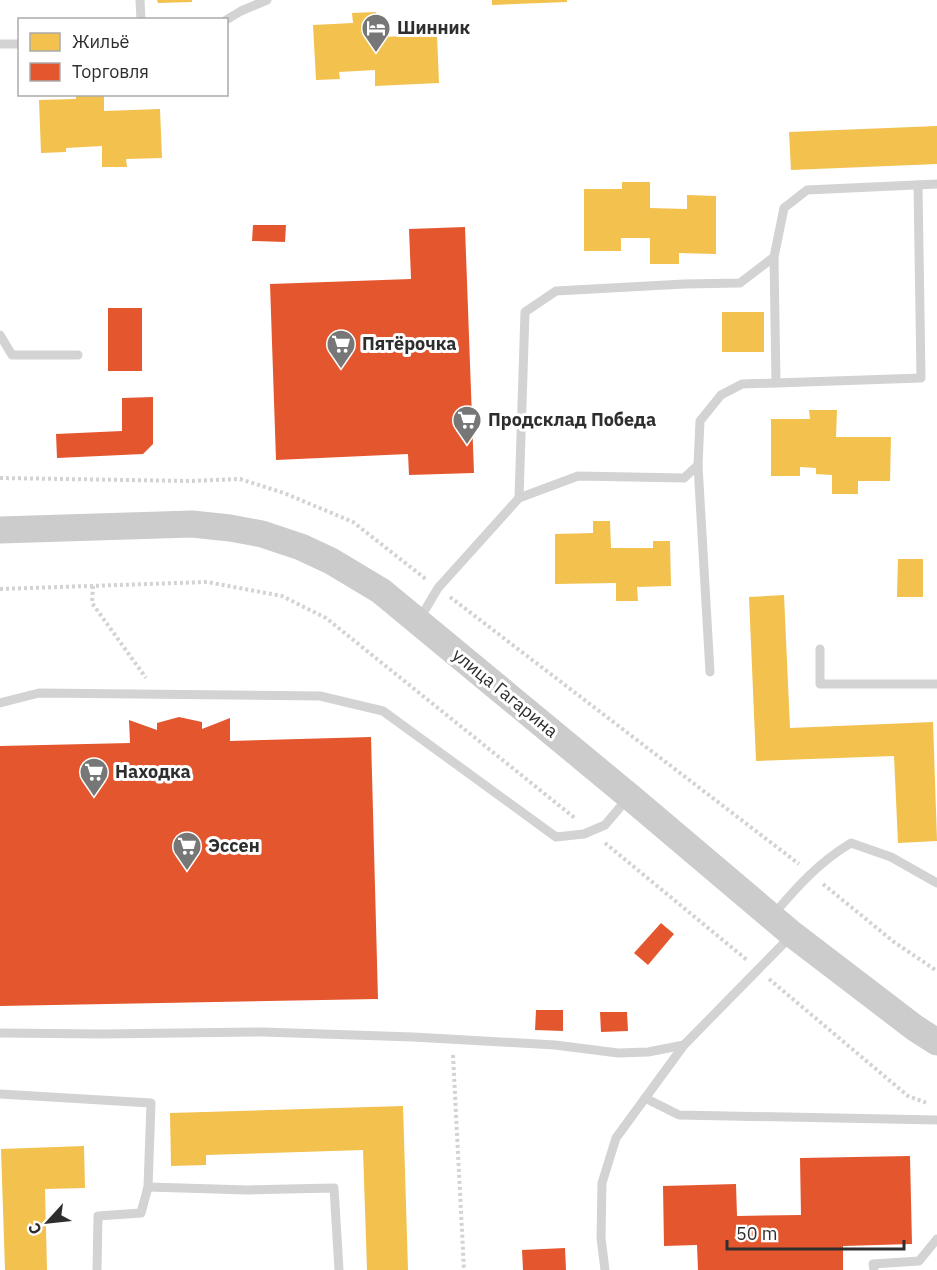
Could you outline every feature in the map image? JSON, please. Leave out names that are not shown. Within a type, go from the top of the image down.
[{"type":"main road","name":"улица Гагарина","points":[[0,530],[192,524],[230,528],[262,534],[301,547],[355,574],[381,591],[630,796],[792,934],[915,1028],[937,1042]]},
{"type":"lane","points":[[140,0],[141,18]]},
{"type":"lane","points":[[228,19],[267,0]]},
{"type":"lane","points":[[0,44],[18,44]]},
{"type":"lane","points":[[776,383],[774,257],[784,208],[807,190],[937,184]]},
{"type":"lane","points":[[710,672],[698,465],[700,421],[721,396],[742,384],[921,378],[918,185]]},
{"type":"lane","points":[[519,498],[525,312],[556,291],[740,283],[774,257]]},
{"type":"lane","points":[[0,335],[12,355],[78,355]]},
{"type":"lane","points":[[418,622],[438,588],[519,498],[578,476],[684,478],[698,465]]},
{"type":"lane","points":[[820,649],[820,684],[937,684]]},
{"type":"lane","points":[[0,703],[39,693],[320,696],[383,711],[556,837],[585,834],[605,825],[630,796]]},
{"type":"lane","points":[[771,916],[810,873],[850,843],[891,857],[937,883]]},
{"type":"lane","points":[[605,1270],[601,1238],[602,1183],[616,1138],[684,1045],[792,934]]},
{"type":"lane","points":[[0,1033],[263,1032],[555,1045],[618,1053],[648,1053],[684,1045]]},
{"type":"lane","points":[[0,1094],[151,1103],[148,1187],[141,1213],[98,1216],[97,1270]]},
{"type":"lane","points":[[645,1098],[679,1115],[937,1120]]},
{"type":"lane","points":[[148,1187],[248,1190],[334,1188],[339,1270]]},
{"type":"lane","points":[[873,1270],[873,1264],[919,1261],[937,1239]]},
{"type":"path","points":[[93,586],[92,603],[159,695]]},
{"type":"path","points":[[453,1039],[464,1270]]},
{"type":"building: Жильё","points":[[157,0],[192,0],[192,2],[158,3]]},
{"type":"building: Жильё","points":[[492,0],[567,0],[567,2],[492,5]]},
{"type":"building: Жильё","name":"Шинник","points":[[376,12],[378,37],[437,35],[439,83],[375,86],[375,70],[339,72],[340,79],[316,80],[313,25],[353,23],[352,13]]},
{"type":"building: Жильё","points":[[76,96],[104,96],[104,111],[160,109],[162,158],[126,159],[127,167],[102,167],[102,146],[66,148],[66,152],[41,153],[39,100],[76,99]]},
{"type":"building: Жильё","points":[[937,126],[937,164],[791,170],[789,132]]},
{"type":"building: Жильё","points":[[622,182],[650,182],[650,208],[687,209],[687,195],[716,196],[716,254],[679,253],[679,264],[650,264],[650,238],[621,238],[621,251],[584,251],[584,189],[622,189]]},
{"type":"building: Жильё","points":[[722,312],[764,312],[764,352],[722,352]]},
{"type":"building: Жильё","points":[[809,410],[837,410],[836,437],[891,437],[890,481],[858,481],[858,494],[832,494],[832,475],[816,474],[816,468],[800,467],[800,476],[771,476],[771,419],[810,419]]},
{"type":"building: Жильё","points":[[593,521],[610,521],[611,548],[653,548],[653,541],[670,541],[671,586],[637,587],[638,601],[616,601],[616,583],[555,584],[555,534],[593,533]]},
{"type":"building: Жильё","points":[[898,559],[923,559],[923,597],[897,597]]},
{"type":"building: Жильё","points":[[784,595],[790,728],[933,722],[937,841],[898,843],[894,756],[756,761],[749,597]]},
{"type":"building: Жильё","points":[[403,1106],[408,1270],[367,1270],[363,1150],[206,1155],[206,1165],[171,1166],[170,1113]]},
{"type":"building: Жильё","points":[[84,1146],[85,1188],[45,1189],[47,1270],[5,1270],[1,1149]]},
{"type":"building: Торговля","points":[[253,225],[286,225],[285,242],[252,241]]},
{"type":"building: Торговля","points":[[465,227],[474,473],[409,475],[408,454],[276,460],[270,284],[411,279],[409,229]]},
{"type":"building: Торговля","points":[[108,308],[142,308],[142,371],[108,371]]},
{"type":"building: Торговля","points":[[153,397],[153,444],[143,454],[57,458],[56,434],[122,431],[122,398]]},
{"type":"building: Торговля","name":"Эссен","points":[[179,717],[202,722],[202,729],[230,718],[230,741],[371,737],[378,999],[0,1006],[0,746],[130,743],[129,720],[157,730],[157,723]]},
{"type":"building: Торговля","points":[[661,923],[674,934],[648,965],[634,953]]},
{"type":"building: Торговля","points":[[536,1010],[563,1010],[563,1031],[535,1030]]},
{"type":"building: Торговля","points":[[600,1012],[627,1012],[628,1031],[601,1032]]},
{"type":"building: Торговля","points":[[910,1156],[912,1244],[843,1246],[843,1270],[698,1270],[697,1245],[664,1246],[663,1186],[736,1184],[737,1216],[801,1215],[800,1158]]},
{"type":"building: Торговля","points":[[565,1248],[566,1270],[523,1270],[522,1250]]},
{"type":"place","name":"Шинник","points":[[376,54]]},
{"type":"place","name":"Пятёрочка","points":[[341,370]]},
{"type":"place","name":"Продсклад Победа","points":[[467,446]]},
{"type":"place","name":"Находка","points":[[94,798]]},
{"type":"place","name":"Эссен","points":[[187,872]]}]
